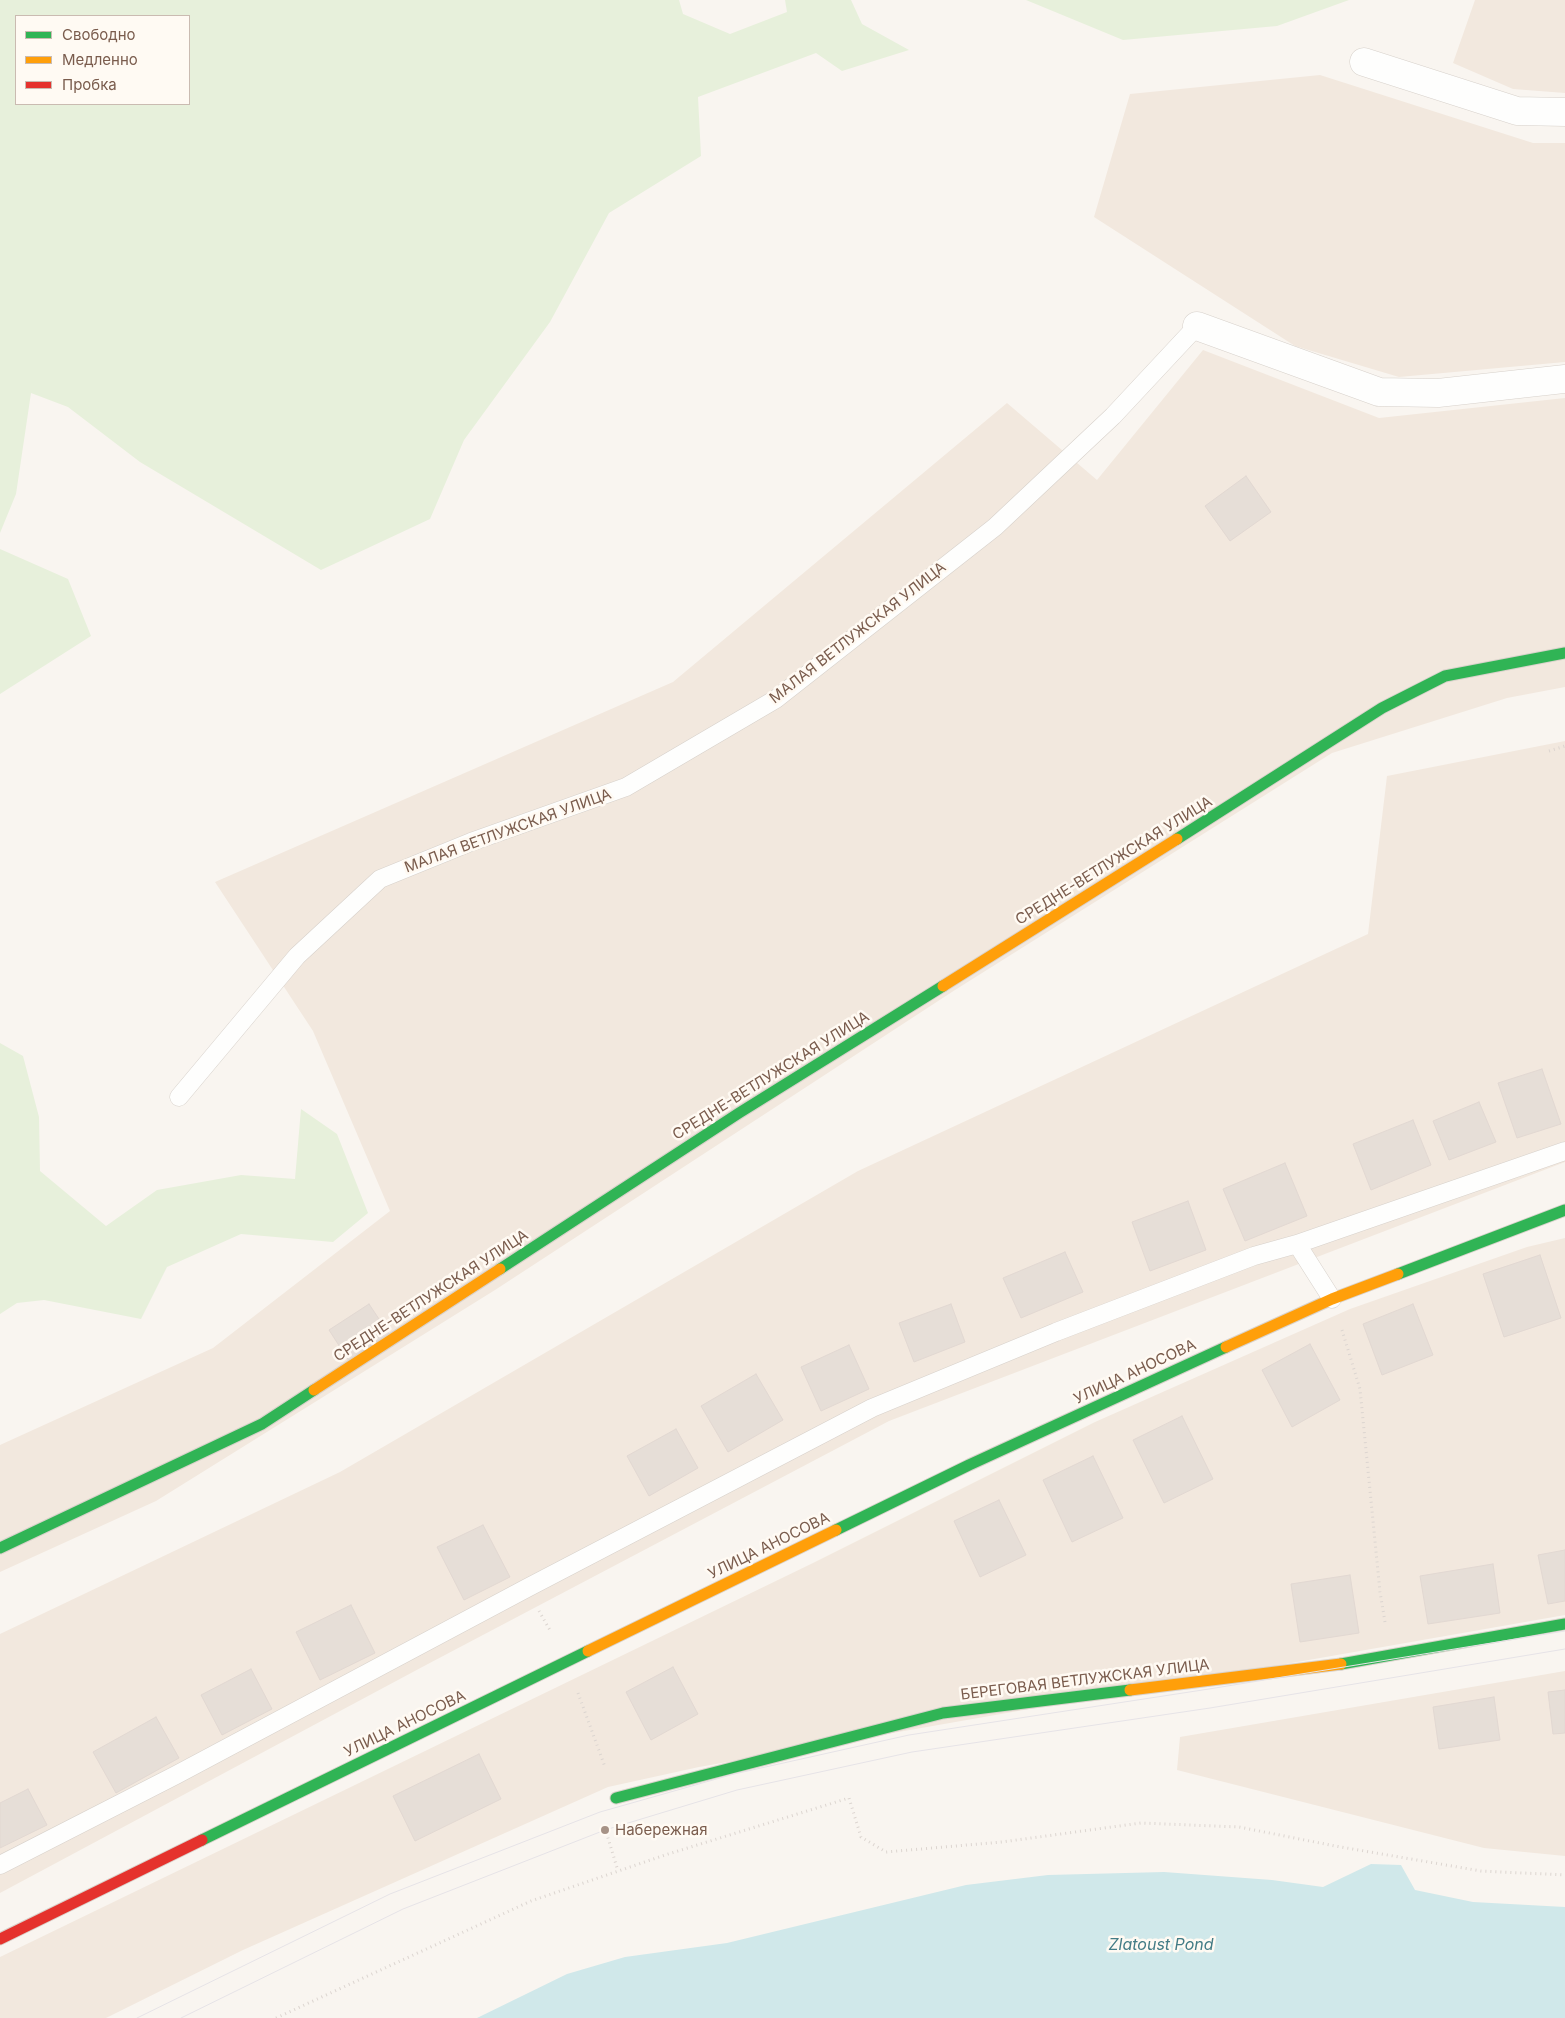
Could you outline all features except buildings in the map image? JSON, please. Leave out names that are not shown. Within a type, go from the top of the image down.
[{"type":"street","points":[[1364,62],[1517,111],[1565,112]]},
{"type":"street","name":"МАЛАЯ ВЕТЛУЖСКАЯ УЛИЦА","points":[[1197,326],[1379,392],[1438,393],[1565,379]]},
{"type":"street","name":"СРЕДНЕ-ВЕТЛУЖСКАЯ УЛИЦА","points":[[0,1548],[262,1424],[739,1113],[1077,903],[1382,708],[1445,676],[1565,653]]},
{"type":"street","name":"УЛИЦА АНОСОВА","points":[[0,1939],[969,1465],[1332,1299],[1565,1210]]},
{"type":"street","name":"БЕРЕГОВАЯ ВЕТЛУЖСКАЯ УЛИЦА","points":[[616,1798],[943,1713],[1332,1665],[1565,1624]]},
{"type":"lane","name":"МАЛАЯ ВЕТЛУЖСКАЯ УЛИЦА","points":[[179,1097],[297,956],[380,879],[471,842],[626,787],[776,699],[995,527],[1113,416],[1197,326]]},
{"type":"lane","points":[[0,1865],[176,1775],[527,1588],[872,1408],[1056,1332],[1254,1256],[1297,1244],[1565,1151]]},
{"type":"lane","points":[[1297,1244],[1332,1299]]},
{"type":"path","points":[[1549,751],[1565,746]]},
{"type":"path","points":[[1332,1299],[1360,1389],[1380,1592],[1391,1655]]},
{"type":"path","points":[[527,1588],[566,1662],[616,1798],[600,1812],[618,1871]]},
{"type":"path","points":[[276,2018],[531,1901],[618,1871],[849,1798],[861,1837],[886,1852],[1002,1842],[1142,1824],[1238,1827],[1334,1846],[1481,1871],[1565,1875]]},
{"type":"shaded area","points":[[1475,0],[1565,0],[1565,93],[1513,89],[1453,63]]},
{"type":"shaded area","points":[[1320,75],[1533,143],[1565,143],[1565,362],[1399,377],[1295,346],[1094,217],[1130,94]]},
{"type":"shaded area","points":[[1203,350],[1379,418],[1565,398],[1565,687],[1507,698],[1332,753],[955,990],[495,1290],[156,1501],[0,1572],[0,1445],[213,1348],[390,1211],[313,1031],[215,882],[673,682],[1007,403],[1097,480]]},
{"type":"shaded area","points":[[1565,741],[1565,1162],[889,1421],[426,1665],[0,1893],[0,1634],[340,1472],[858,1171],[1368,934],[1387,776]]},
{"type":"shaded area","points":[[1565,1238],[1565,1615],[699,1767],[608,1787],[243,1950],[106,2018],[0,2018],[0,1957],[813,1563],[1095,1422],[1350,1309],[1527,1247]]},
{"type":"shaded area","points":[[1565,1671],[1565,1856],[1484,1848],[1177,1770],[1180,1737]]},
{"type":"green space","points":[[0,0],[679,0],[683,14],[730,34],[787,12],[785,0],[851,0],[862,24],[909,50],[842,71],[816,53],[698,97],[701,156],[609,213],[550,322],[464,440],[430,519],[321,570],[140,462],[68,407],[31,393],[16,494],[0,533]]},
{"type":"green space","points":[[1026,0],[1349,0],[1277,26],[1123,40]]},
{"type":"green space","points":[[0,549],[68,579],[91,636],[0,694]]},
{"type":"green space","points":[[0,1043],[23,1056],[39,1117],[40,1171],[106,1226],[157,1190],[241,1175],[295,1179],[301,1109],[337,1134],[368,1213],[333,1242],[241,1234],[167,1267],[141,1319],[44,1300],[17,1303],[0,1314]]},
{"type":"water","name":"Zlatoust Pond","points":[[1371,1864],[1401,1865],[1415,1890],[1473,1902],[1565,1907],[1565,2018],[477,2018],[567,1974],[625,1957],[727,1943],[966,1885],[1048,1875],[1164,1872],[1272,1880],[1323,1887]]},
{"type":"tram line","points":[[137,2018],[390,1894],[600,1812],[734,1774],[909,1735],[1209,1689],[1565,1631]]},
{"type":"tram line","points":[[181,2018],[403,1909],[605,1830],[737,1790],[912,1752],[1210,1708],[1565,1649]]},
{"type":"traffic: fast","points":[[1177,839],[1382,708],[1445,676],[1565,653]]},
{"type":"traffic: fast","points":[[500,1269],[739,1113],[943,986]]},
{"type":"traffic: fast","points":[[1398,1274],[1565,1210]]},
{"type":"traffic: fast","points":[[836,1530],[969,1465],[1226,1347]]},
{"type":"traffic: fast","points":[[0,1548],[262,1424],[314,1390]]},
{"type":"traffic: fast","points":[[1341,1664],[1565,1624]]},
{"type":"traffic: fast","points":[[202,1840],[588,1651]]},
{"type":"traffic: fast","points":[[616,1798],[943,1713],[1130,1690]]},
{"type":"traffic: slow","points":[[943,986],[1177,839]]},
{"type":"traffic: slow","points":[[314,1390],[500,1269]]},
{"type":"traffic: slow","points":[[1226,1347],[1332,1299],[1398,1274]]},
{"type":"traffic: slow","points":[[588,1651],[836,1530]]},
{"type":"traffic: slow","points":[[1130,1690],[1341,1664]]},
{"type":"traffic: jam","points":[[0,1939],[202,1840]]},
{"type":"place","name":"Набережная","points":[[605,1830]]}]
